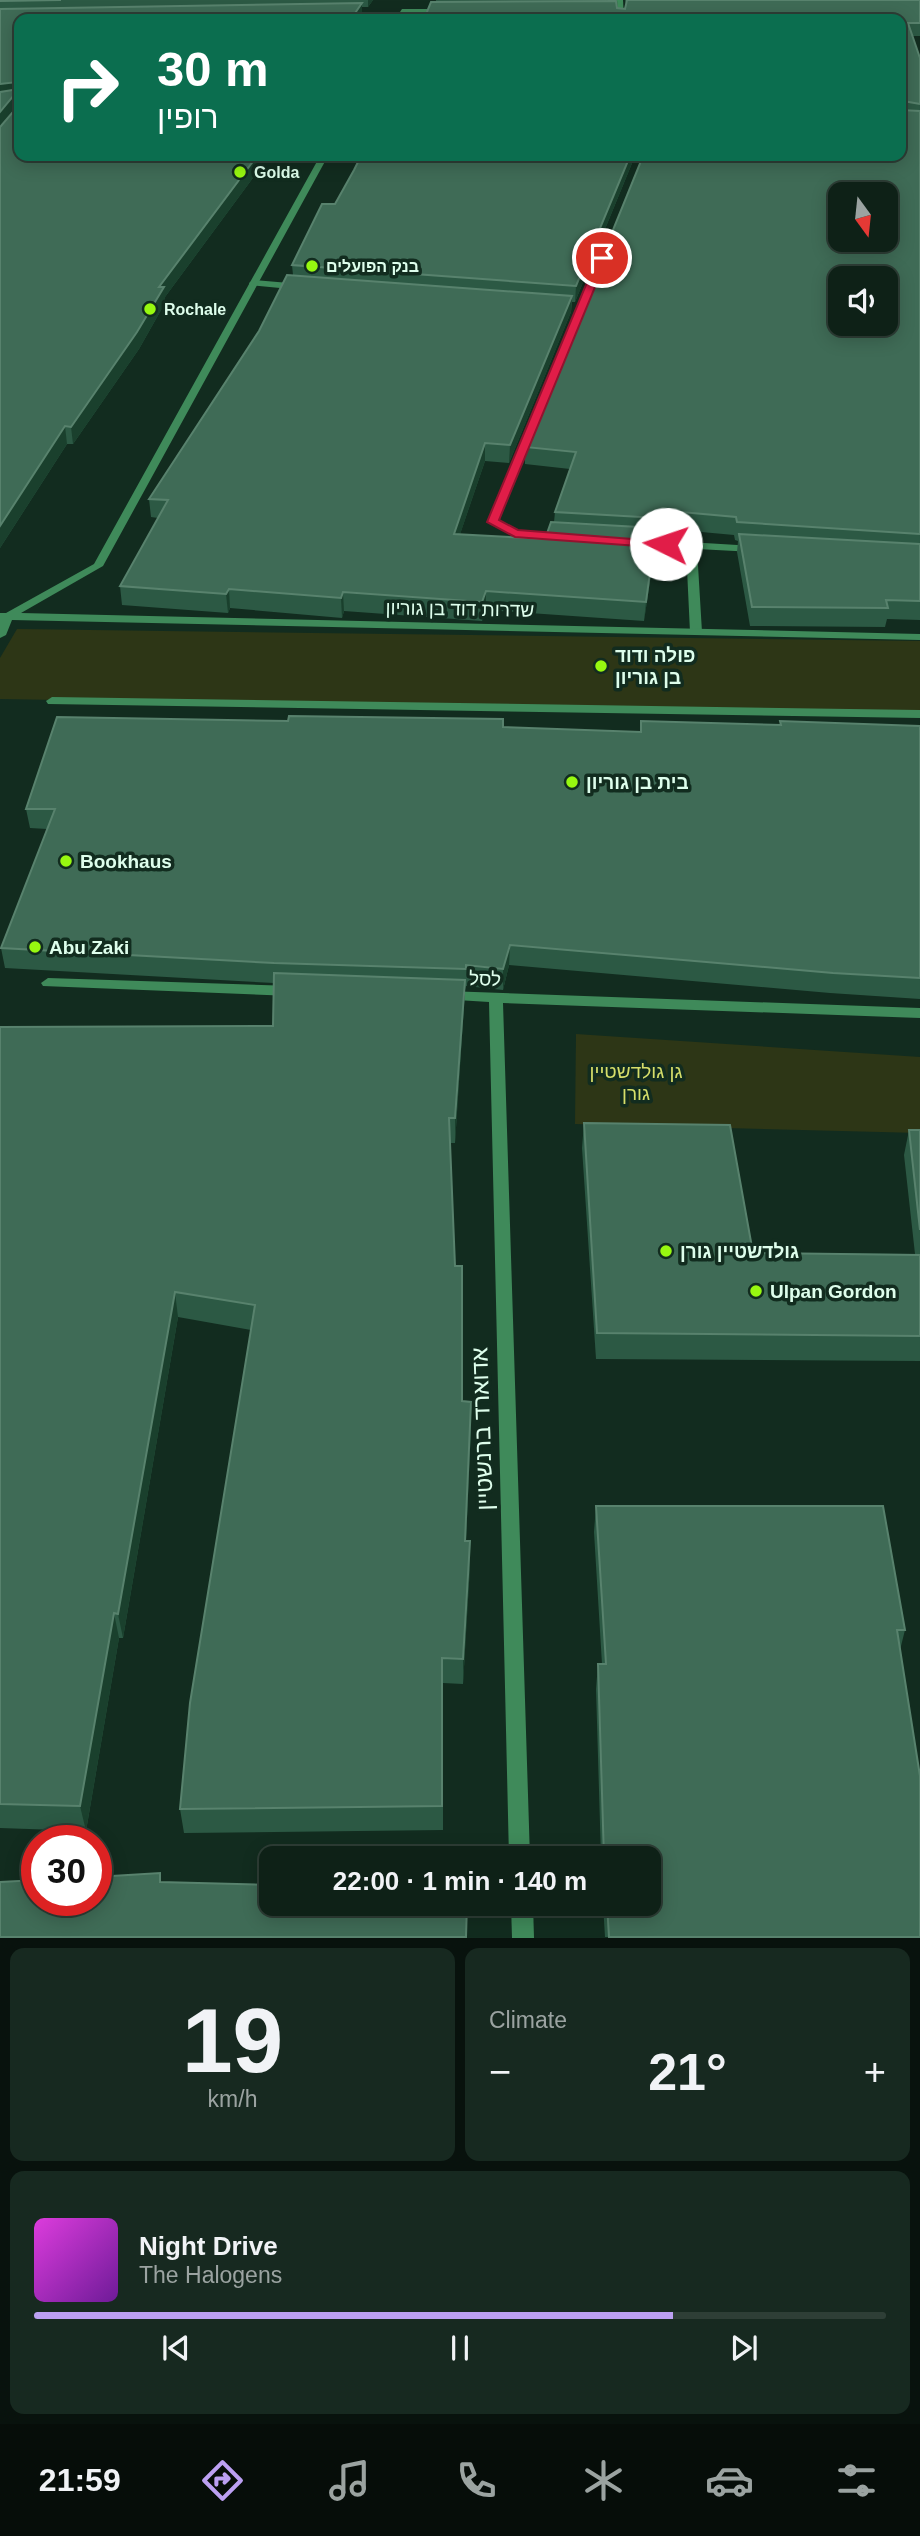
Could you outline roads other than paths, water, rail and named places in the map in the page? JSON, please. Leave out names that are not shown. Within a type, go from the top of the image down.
[{"type":"street","points":[[619,14],[620,0]]},
{"type":"street","points":[[415,14],[456,11]]},
{"type":"street","points":[[605,11],[632,11]]},
{"type":"street","points":[[0,635],[4,616],[98,566],[215,360],[253,283],[321,161]]},
{"type":"street","points":[[253,283],[308,288]]},
{"type":"street","points":[[566,346],[493,522],[515,533],[569,537]]},
{"type":"street","points":[[624,541],[772,550]]},
{"type":"street","points":[[691,546],[696,632]]},
{"type":"street","name":"שדרות דוד בן גוריון","points":[[4,616],[920,637]]},
{"type":"street","points":[[52,702],[920,714]]},
{"type":"street","points":[[48,983],[306,992]]},
{"type":"street","name":"לסל","points":[[428,996],[920,1013]]},
{"type":"street","name":"אדוארד ברנשטיין","points":[[496,998],[520,1846]]},
{"type":"street","points":[[522,1916],[523,1937]]},
{"type":"place","name":"Golda","points":[[240,172]]},
{"type":"place","name":"בנק הפועלים","points":[[312,266]]},
{"type":"place","name":"Rochale","points":[[150,309]]},
{"type":"place","name":"פולה ודוד בן גוריון","points":[[601,666]]},
{"type":"place","name":"בית בן גוריון","points":[[572,782]]},
{"type":"place","name":"Bookhaus","points":[[66,861]]},
{"type":"place","name":"Abu Zaki","points":[[35,947]]},
{"type":"place","name":"גולדשטיין גורן","points":[[666,1251]]},
{"type":"place","name":"Ulpan Gordon","points":[[756,1291]]},
{"type":"park label","name":"גן גולדשטיין גורן","points":[[636,1082]]}]
